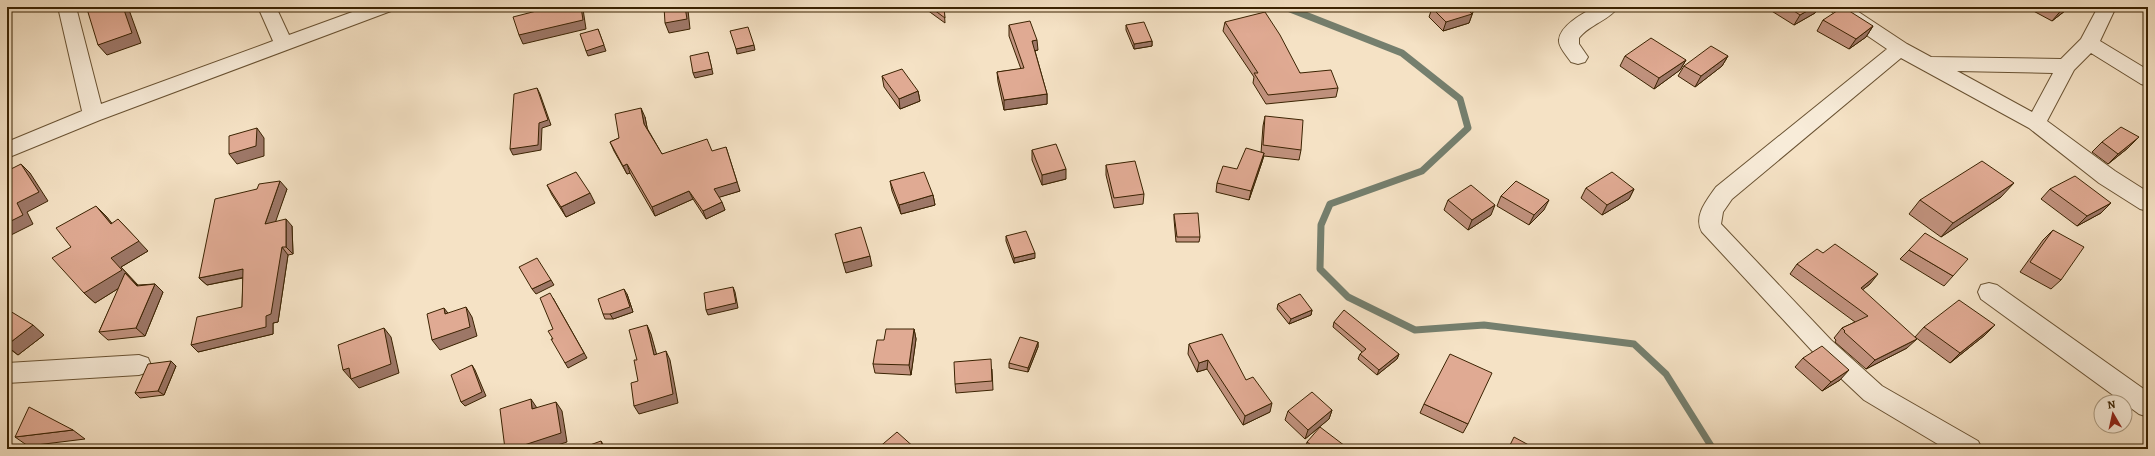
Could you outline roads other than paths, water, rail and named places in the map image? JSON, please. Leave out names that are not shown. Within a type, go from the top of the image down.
[{"type":"street","points":[[67,7],[93,115]]},
{"type":"street","points":[[268,7],[284,44]]},
{"type":"street","points":[[7,150],[93,115],[384,7]]},
{"type":"street","points":[[1578,57],[1568,43],[1569,36],[1575,29],[1609,7]]},
{"type":"street","points":[[1838,7],[1900,49],[2036,123],[2107,177],[2148,203]]},
{"type":"street","points":[[2036,123],[2066,66],[2089,43],[2108,7]]},
{"type":"street","points":[[2089,43],[2148,79]]},
{"type":"street","points":[[1900,49],[1724,193],[1712,210],[1710,226],[1823,347],[1874,393],[1969,449]]},
{"type":"street","points":[[1928,64],[2066,66]]},
{"type":"street","points":[[1989,292],[2148,406]]},
{"type":"street","points":[[7,373],[139,365]]},
{"type":"waterway","points":[[1285,7],[1402,53],[1460,99],[1468,128],[1422,171],[1330,204],[1321,225],[1320,269],[1348,297],[1415,330],[1484,325],[1634,344],[1666,374],[1713,449]]}]
